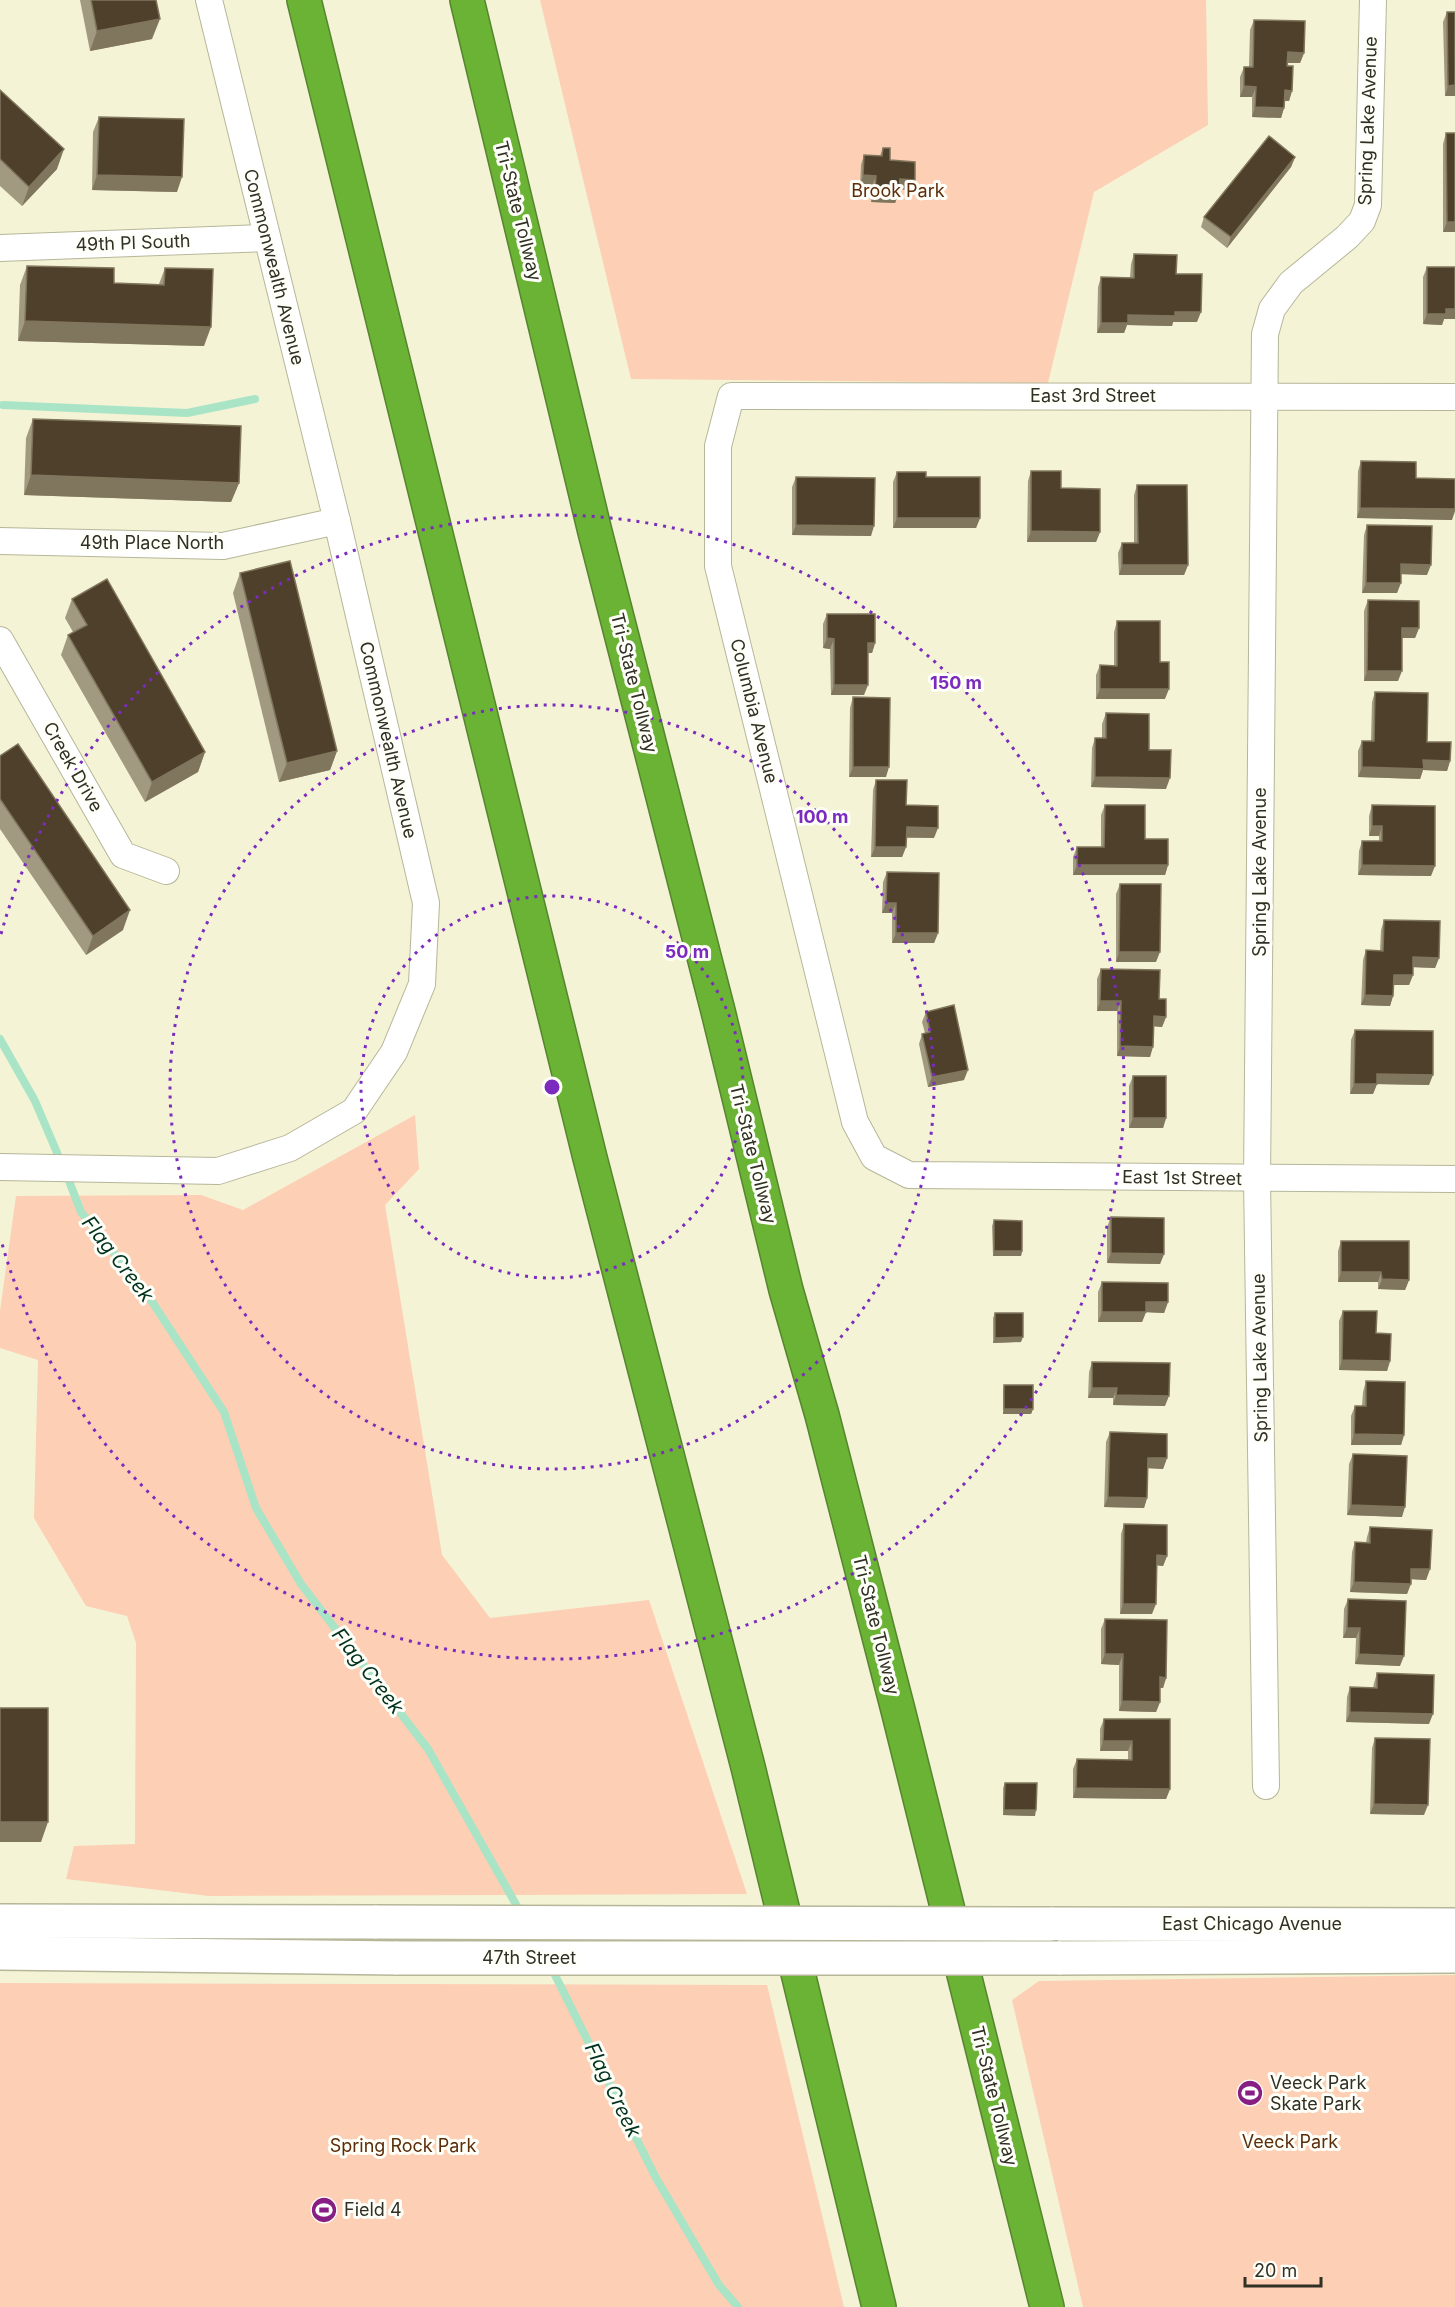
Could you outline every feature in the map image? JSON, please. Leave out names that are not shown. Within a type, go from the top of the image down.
[{"type":"highway","points":[[304,0],[590,1158],[748,1767],[879,2307]]},
{"type":"highway","name":"Tri-State Tollway","points":[[467,0],[598,544],[718,1011],[786,1290],[822,1415],[895,1699],[1047,2307]]},
{"type":"main road","name":"47th Street","points":[[0,1921],[1050,1924]]},
{"type":"main road","name":"East Chicago Avenue","points":[[1050,1924],[1455,1925]]},
{"type":"main road","name":"47th Street","points":[[0,1953],[398,1958],[1058,1958]]},
{"type":"main road","name":"East Chicago Avenue","points":[[1058,1958],[1455,1956]]},
{"type":"street","name":"Commonwealth Avenue","points":[[0,1167],[218,1171],[291,1148],[354,1111],[394,1052],[422,984],[426,903],[337,521],[209,0]]},
{"type":"street","name":"Spring Lake Avenue","points":[[1266,1786],[1257,1179],[1265,334],[1272,309],[1291,283],[1347,237],[1362,221],[1368,204],[1373,0]]},
{"type":"street","name":"49th Pl South","points":[[0,248],[266,238]]},
{"type":"street","name":"East 3rd Street","points":[[731,396],[1455,397]]},
{"type":"street","name":"Columbia Avenue","points":[[731,396],[718,446],[718,566],[855,1122],[874,1157],[909,1175]]},
{"type":"street","name":"49th Place North","points":[[0,541],[223,546],[337,521]]},
{"type":"street","name":"Creek Drive","points":[[0,640],[123,855],[166,871]]},
{"type":"street","name":"East 1st Street","points":[[909,1175],[1455,1179]]},
{"type":"green space","name":"Brook Park","points":[[540,0],[1206,0],[1208,125],[1094,192],[1048,383],[631,379]]},
{"type":"green space","points":[[415,1115],[419,1169],[385,1205],[442,1555],[490,1618],[649,1600],[747,1894],[209,1896],[66,1879],[74,1846],[135,1844],[136,1643],[127,1616],[86,1606],[34,1518],[38,1360],[0,1348],[0,1311],[16,1196],[201,1195],[243,1210]]},
{"type":"green space","name":"Veeck Park","points":[[1455,1975],[1455,2307],[1083,2307],[1012,2000],[1039,1981]]},
{"type":"green space","name":"Spring Rock Park","points":[[0,1983],[767,1985],[844,2307],[0,2307]]},
{"type":"building","points":[[91,0],[156,0],[160,19],[97,31]]},
{"type":"building","points":[[1447,12],[1455,12],[1455,85],[1448,86]]},
{"type":"building","points":[[1254,20],[1305,21],[1304,53],[1288,52],[1287,66],[1293,66],[1292,91],[1285,90],[1284,108],[1255,107],[1256,87],[1244,86],[1244,67],[1253,67]]},
{"type":"building","points":[[0,90],[64,149],[29,187],[0,159]]},
{"type":"building","points":[[99,117],[184,119],[182,177],[97,175]]},
{"type":"building","points":[[1446,133],[1455,133],[1455,222],[1447,222]]},
{"type":"building","points":[[1269,136],[1295,157],[1231,237],[1204,217]]},
{"type":"building","points":[[883,148],[890,148],[890,160],[915,162],[915,180],[900,179],[899,193],[875,191],[876,176],[863,175],[864,155],[882,156]]},
{"type":"building","points":[[1134,254],[1177,255],[1176,274],[1202,274],[1201,312],[1175,312],[1175,316],[1128,315],[1128,323],[1101,323],[1101,277],[1134,278]]},
{"type":"building","points":[[27,266],[114,268],[114,283],[164,285],[165,268],[213,269],[211,327],[25,321]]},
{"type":"building","points":[[1427,267],[1455,267],[1455,309],[1446,309],[1446,314],[1427,314]]},
{"type":"building","points":[[33,419],[241,426],[239,483],[31,475]]},
{"type":"building","points":[[1361,461],[1416,462],[1416,478],[1455,479],[1455,509],[1360,508]]},
{"type":"building","points":[[1031,471],[1061,471],[1061,488],[1100,489],[1100,532],[1031,531]]},
{"type":"building","points":[[897,472],[926,472],[926,477],[980,477],[980,518],[897,518]]},
{"type":"building","points":[[796,477],[875,478],[874,526],[796,525]]},
{"type":"building","points":[[1137,485],[1187,485],[1188,565],[1122,565],[1122,543],[1138,543]]},
{"type":"building","points":[[1367,525],[1432,526],[1431,565],[1401,564],[1401,583],[1366,583]]},
{"type":"building","points":[[290,561],[337,751],[287,763],[240,573]]},
{"type":"building","points":[[107,579],[205,752],[152,782],[68,635],[87,625],[72,599]]},
{"type":"building","points":[[1368,600],[1419,601],[1419,628],[1402,628],[1402,671],[1367,671]]},
{"type":"building","points":[[827,614],[875,614],[875,643],[868,643],[868,685],[834,685],[834,639],[827,638]]},
{"type":"building","points":[[1117,621],[1160,621],[1160,662],[1169,662],[1169,689],[1100,689],[1100,665],[1117,666]]},
{"type":"building","points":[[1375,692],[1428,693],[1427,742],[1451,742],[1450,761],[1423,760],[1424,769],[1362,767],[1362,741],[1374,741]]},
{"type":"building","points":[[853,697],[890,698],[889,767],[853,767]]},
{"type":"building","points":[[1106,713],[1149,714],[1149,750],[1171,750],[1170,778],[1095,777],[1095,738],[1106,738]]},
{"type":"building","points":[[18,744],[130,910],[93,936],[0,799],[0,756]]},
{"type":"building","points":[[876,780],[907,780],[906,805],[938,806],[938,828],[907,827],[906,847],[875,847]]},
{"type":"building","points":[[1105,805],[1145,805],[1145,839],[1168,839],[1168,865],[1077,865],[1077,847],[1104,847]]},
{"type":"building","points":[[1372,805],[1435,806],[1435,866],[1362,865],[1362,841],[1382,841],[1382,826],[1372,826]]},
{"type":"building","points":[[887,872],[939,873],[938,933],[896,933],[896,903],[886,903]]},
{"type":"building","points":[[1120,884],[1161,884],[1160,952],[1119,952]]},
{"type":"building","points":[[1384,920],[1440,921],[1439,958],[1413,957],[1413,975],[1394,975],[1393,996],[1365,995],[1366,950],[1383,951]]},
{"type":"building","points":[[1101,969],[1160,970],[1159,999],[1166,999],[1166,1017],[1154,1016],[1153,1047],[1120,1046],[1121,1001],[1100,1001]]},
{"type":"building","points":[[954,1005],[968,1070],[932,1077],[922,1034],[930,1032],[926,1012]]},
{"type":"building","points":[[1355,1030],[1433,1031],[1433,1075],[1377,1074],[1377,1084],[1354,1084]]},
{"type":"building","points":[[1133,1076],[1166,1076],[1166,1118],[1133,1118]]},
{"type":"building","points":[[1111,1217],[1164,1218],[1164,1254],[1111,1253]]},
{"type":"building","points":[[994,1220],[1022,1221],[1022,1251],[994,1251]]},
{"type":"building","points":[[1341,1241],[1409,1241],[1409,1280],[1382,1279],[1381,1272],[1341,1272]]},
{"type":"building","points":[[1102,1282],[1168,1283],[1168,1302],[1146,1302],[1146,1312],[1102,1312]]},
{"type":"building","points":[[1343,1311],[1377,1311],[1376,1333],[1391,1334],[1390,1361],[1342,1360]]},
{"type":"building","points":[[995,1313],[1023,1313],[1023,1337],[995,1338]]},
{"type":"building","points":[[1092,1362],[1170,1363],[1169,1396],[1116,1395],[1117,1388],[1092,1388]]},
{"type":"building","points":[[1366,1381],[1405,1382],[1404,1435],[1354,1434],[1355,1406],[1366,1406]]},
{"type":"building","points":[[1004,1385],[1033,1385],[1033,1409],[1004,1409]]},
{"type":"building","points":[[1110,1432],[1167,1434],[1167,1458],[1148,1458],[1147,1498],[1108,1497]]},
{"type":"building","points":[[1353,1454],[1407,1456],[1405,1507],[1351,1505]]},
{"type":"building","points":[[1124,1524],[1167,1525],[1167,1556],[1157,1555],[1156,1604],[1123,1604]]},
{"type":"building","points":[[1370,1527],[1432,1530],[1430,1569],[1411,1569],[1411,1584],[1354,1582],[1355,1542],[1370,1543]]},
{"type":"building","points":[[1348,1599],[1406,1601],[1404,1656],[1359,1654],[1360,1628],[1347,1628]]},
{"type":"building","points":[[1105,1619],[1167,1620],[1166,1678],[1160,1677],[1160,1702],[1122,1701],[1123,1654],[1105,1654]]},
{"type":"building","points":[[1377,1673],[1434,1675],[1433,1714],[1350,1712],[1350,1687],[1377,1688]]},
{"type":"building","points":[[0,1708],[48,1708],[48,1822],[0,1822]]},
{"type":"building","points":[[1104,1719],[1170,1719],[1170,1789],[1076,1788],[1077,1759],[1132,1760],[1132,1741],[1103,1741]]},
{"type":"building","points":[[1375,1738],[1430,1739],[1428,1805],[1374,1804]]},
{"type":"building","points":[[1005,1783],[1037,1783],[1036,1810],[1004,1810]]},
{"type":"waterway","points":[[3,405],[187,413],[255,399]]},
{"type":"waterway","name":"Flag Creek","points":[[0,1039],[35,1101],[61,1162]]},
{"type":"waterway","name":"Flag Creek","points":[[66,1173],[81,1212],[147,1294],[224,1412],[256,1508],[301,1584],[428,1749],[522,1915]]},
{"type":"waterway","name":"Flag Creek","points":[[551,1967],[656,2178],[719,2285],[738,2307]]},
{"type":"place","name":"Veeck Park Skate Park","points":[[1250,2093]]},
{"type":"place","name":"Field 4","points":[[324,2210]]}]
